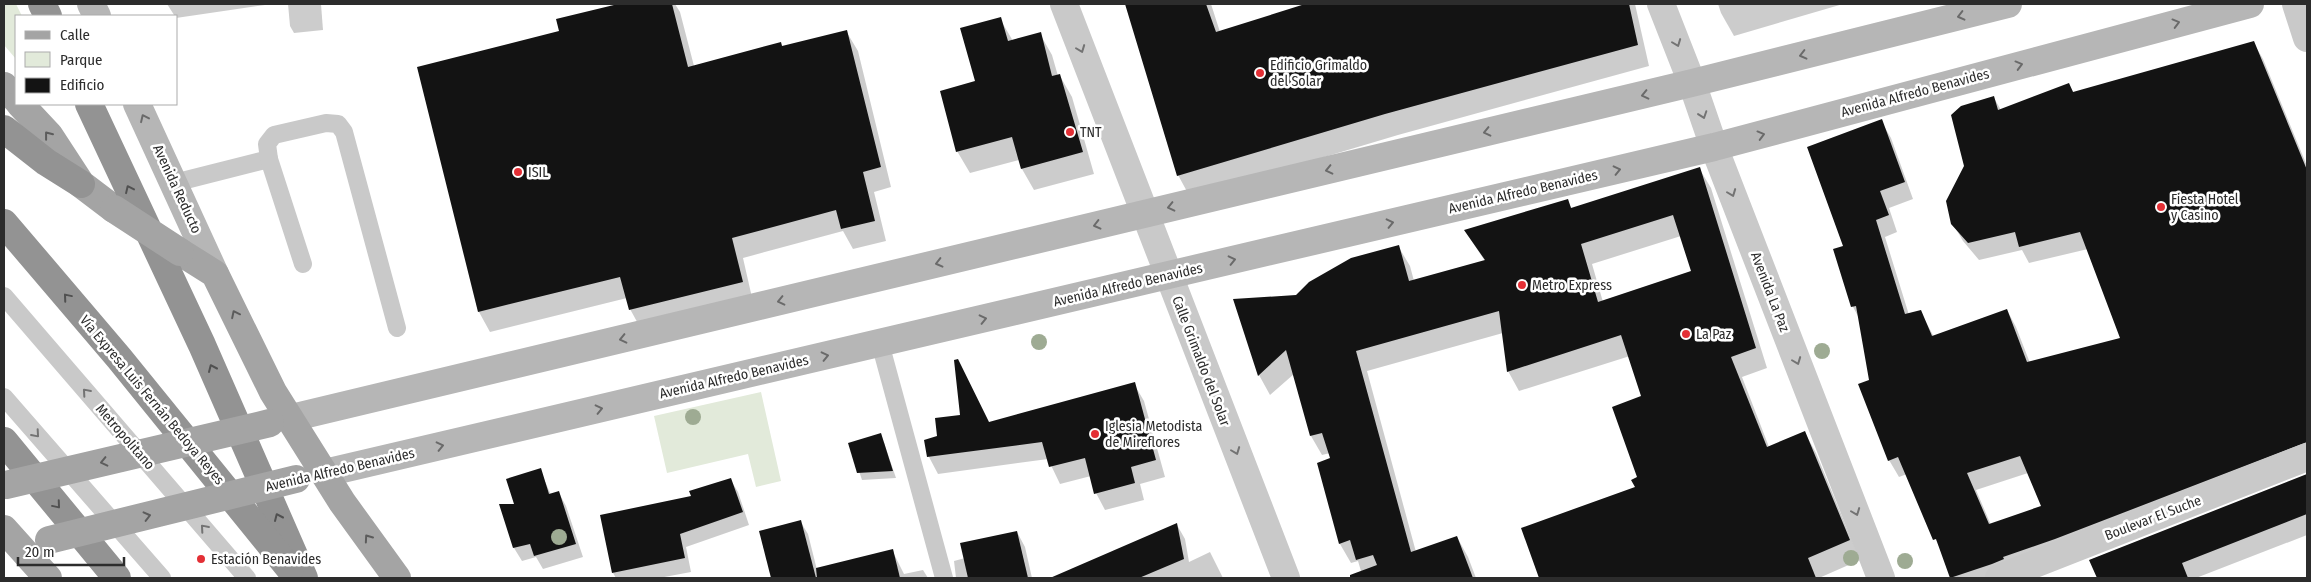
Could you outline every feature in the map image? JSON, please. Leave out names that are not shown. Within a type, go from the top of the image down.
[{"type":"highway","points":[[89,105],[202,345],[304,578]]},
{"type":"highway","points":[[4,129],[46,162],[81,184]]},
{"type":"highway","name":"Vía Expresa Luis Fernán Bedoya Reyes","points":[[4,223],[125,365],[297,578]]},
{"type":"highway","points":[[4,441],[117,578]]},
{"type":"main road","points":[[5,486],[1692,83],[2008,4]]},
{"type":"main road","name":"Avenida Alfredo Benavides","points":[[10,543],[49,540],[296,479],[1714,147],[2250,4]]},
{"type":"main road","points":[[4,86],[15,98]]},
{"type":"main road","points":[[21,105],[49,135],[81,184],[114,209],[215,274],[273,392],[281,421],[325,473],[397,578]]},
{"type":"main road","name":"Avenida Reducto","points":[[138,105],[215,274]]},
{"type":"main road","points":[[10,543],[48,578]]},
{"type":"street","name":"Calle Grimaldo del Solar","points":[[1064,4],[1286,578]]},
{"type":"street","name":"Avenida La Paz","points":[[1662,4],[1714,147],[1882,578]]},
{"type":"street","points":[[2296,4],[2307,38]]},
{"type":"street","name":"Boulevar El Suche","points":[[1999,578],[2307,457]]},
{"type":"lane","points":[[304,264],[269,159],[267,144],[274,135],[326,123],[338,124],[344,132],[397,328]]},
{"type":"lane","points":[[174,183],[269,159]]},
{"type":"lane","name":"Metropolitano","points":[[4,296],[247,578]]},
{"type":"lane","points":[[880,343],[944,578]]},
{"type":"lane","points":[[4,397],[162,578]]},
{"type":"green space","points":[[4,4],[16,4],[22,15],[15,15],[15,58],[4,45]]},
{"type":"green space","points":[[761,392],[781,481],[756,487],[748,454],[667,473],[654,416]]},
{"type":"building","points":[[618,4],[672,4],[688,67],[781,42],[782,46],[847,30],[881,167],[863,172],[875,221],[841,229],[836,210],[732,238],[743,282],[629,310],[620,277],[478,312],[417,67],[559,31],[556,19]]},
{"type":"building","points":[[1125,4],[1206,4],[1216,32],[1305,4],[1629,4],[1638,45],[1385,114],[1177,176]]},
{"type":"building","points":[[1001,17],[1008,41],[1041,32],[1052,76],[1060,74],[1083,152],[1021,169],[1012,137],[956,152],[940,91],[975,81],[960,28]]},
{"type":"building","points":[[2254,41],[2307,170],[2307,442],[2055,539],[2003,557],[2004,559],[1992,564],[1950,578],[1936,539],[1933,540],[1898,457],[1888,461],[1858,384],[1869,380],[1856,306],[1851,307],[1833,249],[1843,246],[1807,147],[1882,119],[1905,182],[1880,191],[1889,215],[1876,220],[1905,314],[1921,310],[1932,336],[2007,309],[2027,362],[2120,338],[2080,232],[2019,247],[2015,232],[1968,243],[1951,224],[1946,201],[1964,166],[1951,115],[1961,106],[1994,96],[1998,110],[2069,83],[2073,92]],"holes":[[[2020,456],[2041,506],[1989,524],[1967,473]]]},
{"type":"building","points":[[1700,167],[1756,348],[1731,357],[1767,447],[1805,431],[1850,540],[1808,558],[1816,578],[1539,578],[1521,528],[1635,487],[1631,480],[1637,477],[1612,407],[1641,396],[1621,335],[1507,372],[1499,311],[1356,351],[1411,552],[1457,536],[1473,578],[1350,578],[1350,575],[1377,565],[1373,555],[1356,560],[1350,540],[1339,544],[1317,463],[1330,458],[1322,433],[1310,436],[1286,350],[1258,376],[1233,299],[1296,295],[1309,282],[1351,258],[1399,245],[1409,281],[1485,260],[1464,230],[1568,199],[1571,208]],"holes":[[[1673,215],[1691,271],[1598,302],[1581,244]]]},
{"type":"building","name":"Iglesia Metodista de Mireflores","points":[[958,359],[989,422],[1135,382],[1156,460],[1131,467],[1135,483],[1094,494],[1085,458],[1049,467],[1042,442],[927,457],[924,440],[937,436],[935,418],[960,415],[954,360]]},
{"type":"building","points":[[881,433],[893,471],[857,473],[848,443]]},
{"type":"building","points":[[541,468],[549,494],[559,491],[576,544],[534,556],[530,544],[513,548],[499,504],[514,504],[506,479]]},
{"type":"building","points":[[2307,474],[2307,514],[2182,563],[2188,578],[2097,578],[2089,560]]},
{"type":"building","points":[[731,478],[743,512],[680,534],[685,558],[612,573],[600,515],[691,496],[689,491]]},
{"type":"building","points":[[801,520],[816,578],[771,578],[759,531]]},
{"type":"building","points":[[1177,523],[1184,559],[1139,578],[1050,578]]},
{"type":"building","points":[[1017,531],[1028,578],[968,578],[960,543]]},
{"type":"building","points":[[893,549],[900,578],[817,578],[816,568]]},
{"type":"place","name":"Edificio Grimaldo del Solar","points":[[1260,73]]},
{"type":"place","name":"TNT","points":[[1070,132]]},
{"type":"place","name":"ISIL","points":[[518,172]]},
{"type":"place","name":"Fiesta Hotel y Casino","points":[[2161,207]]},
{"type":"place","name":"Metro Express","points":[[1522,285]]},
{"type":"place","name":"La Paz","points":[[1686,334]]},
{"type":"place","name":"Iglesia Metodista de Mireflores","points":[[1095,434]]},
{"type":"place","name":"Estación Benavides","points":[[201,559]]}]
